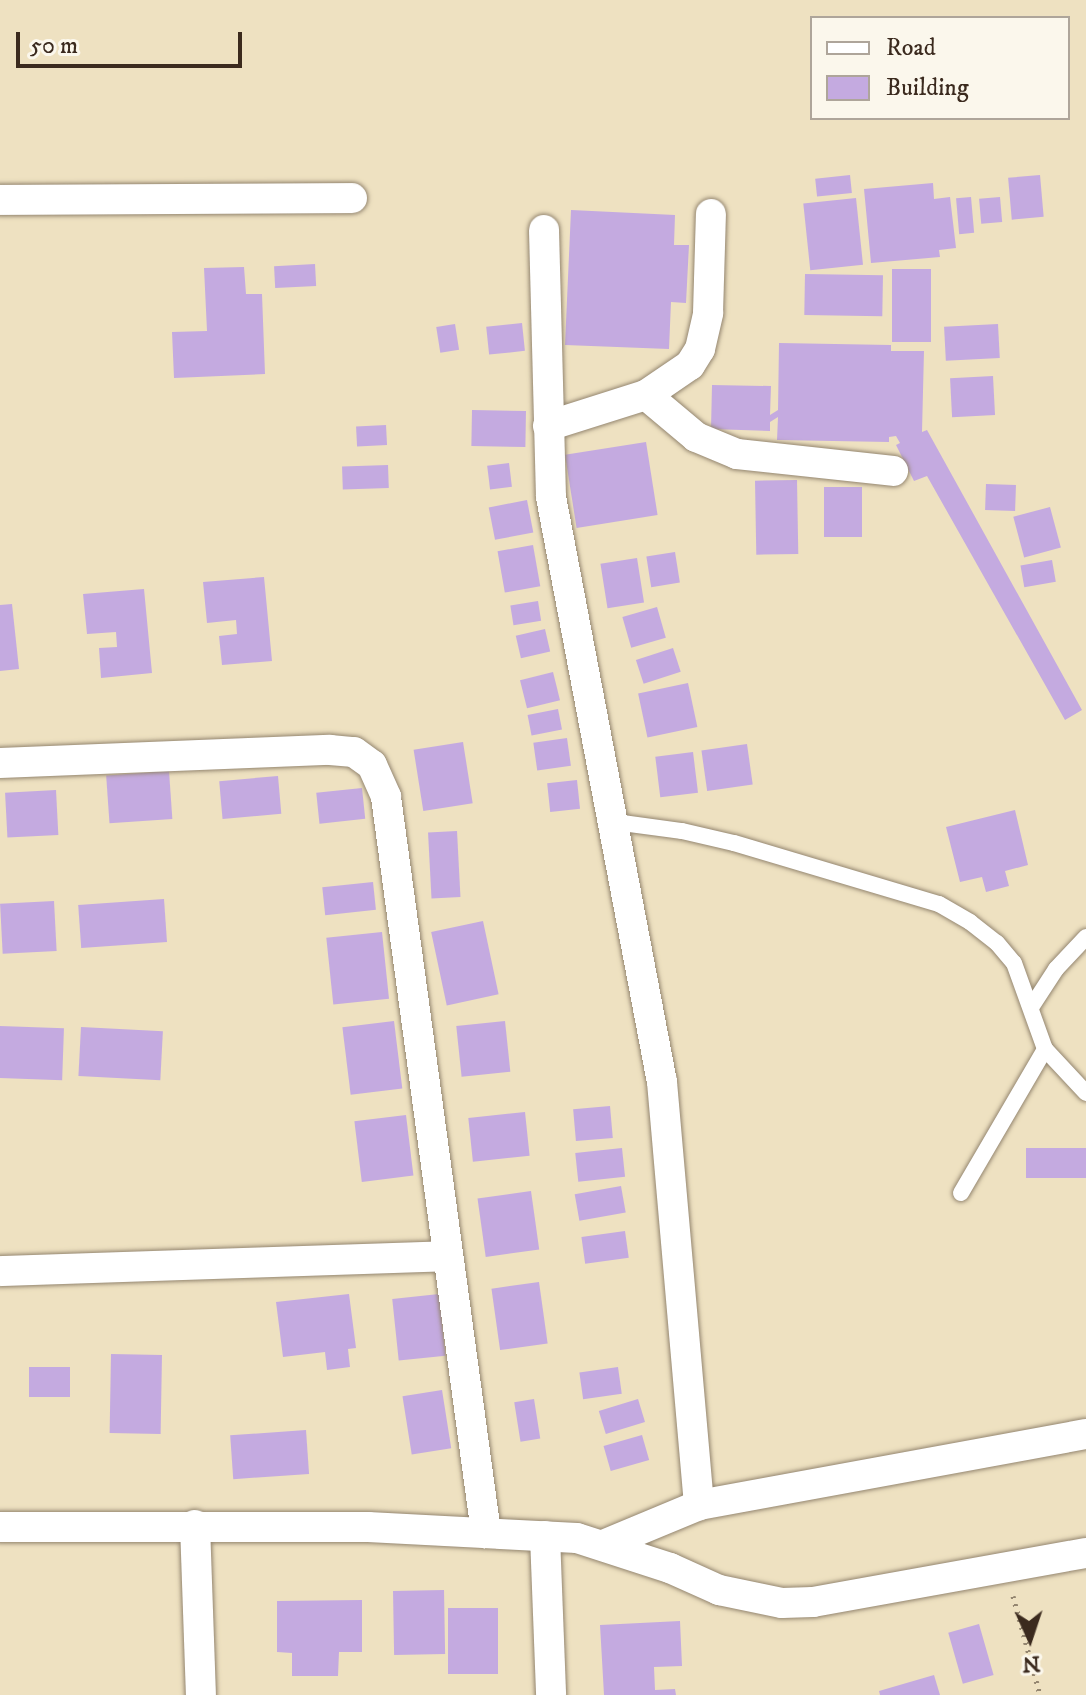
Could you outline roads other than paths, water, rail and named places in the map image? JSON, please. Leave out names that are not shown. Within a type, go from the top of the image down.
[{"type":"street","points":[[0,200],[352,198]]},
{"type":"street","points":[[548,426],[646,395],[675,378],[700,349],[708,313],[711,214]]},
{"type":"street","points":[[544,230],[551,497],[662,1082],[699,1505]]},
{"type":"street","points":[[646,395],[696,437],[737,454],[893,471]]},
{"type":"street","points":[[0,763],[330,750],[354,752],[372,765],[386,797],[486,1533]]},
{"type":"street","points":[[0,1271],[446,1256]]},
{"type":"street","points":[[603,1545],[699,1505],[1086,1434]]},
{"type":"street","points":[[195,1525],[201,1695]]},
{"type":"street","points":[[0,1527],[195,1525],[545,1536],[603,1545],[719,1590],[782,1603],[813,1602],[1086,1553]]},
{"type":"street","points":[[545,1536],[551,1695]]},
{"type":"lane","points":[[615,822],[716,838],[939,904],[997,943],[1014,963],[1045,1049],[1086,1093]]},
{"type":"lane","points":[[1032,1006],[1056,969],[1086,937]]},
{"type":"lane","points":[[961,1193],[1045,1049]]}]
